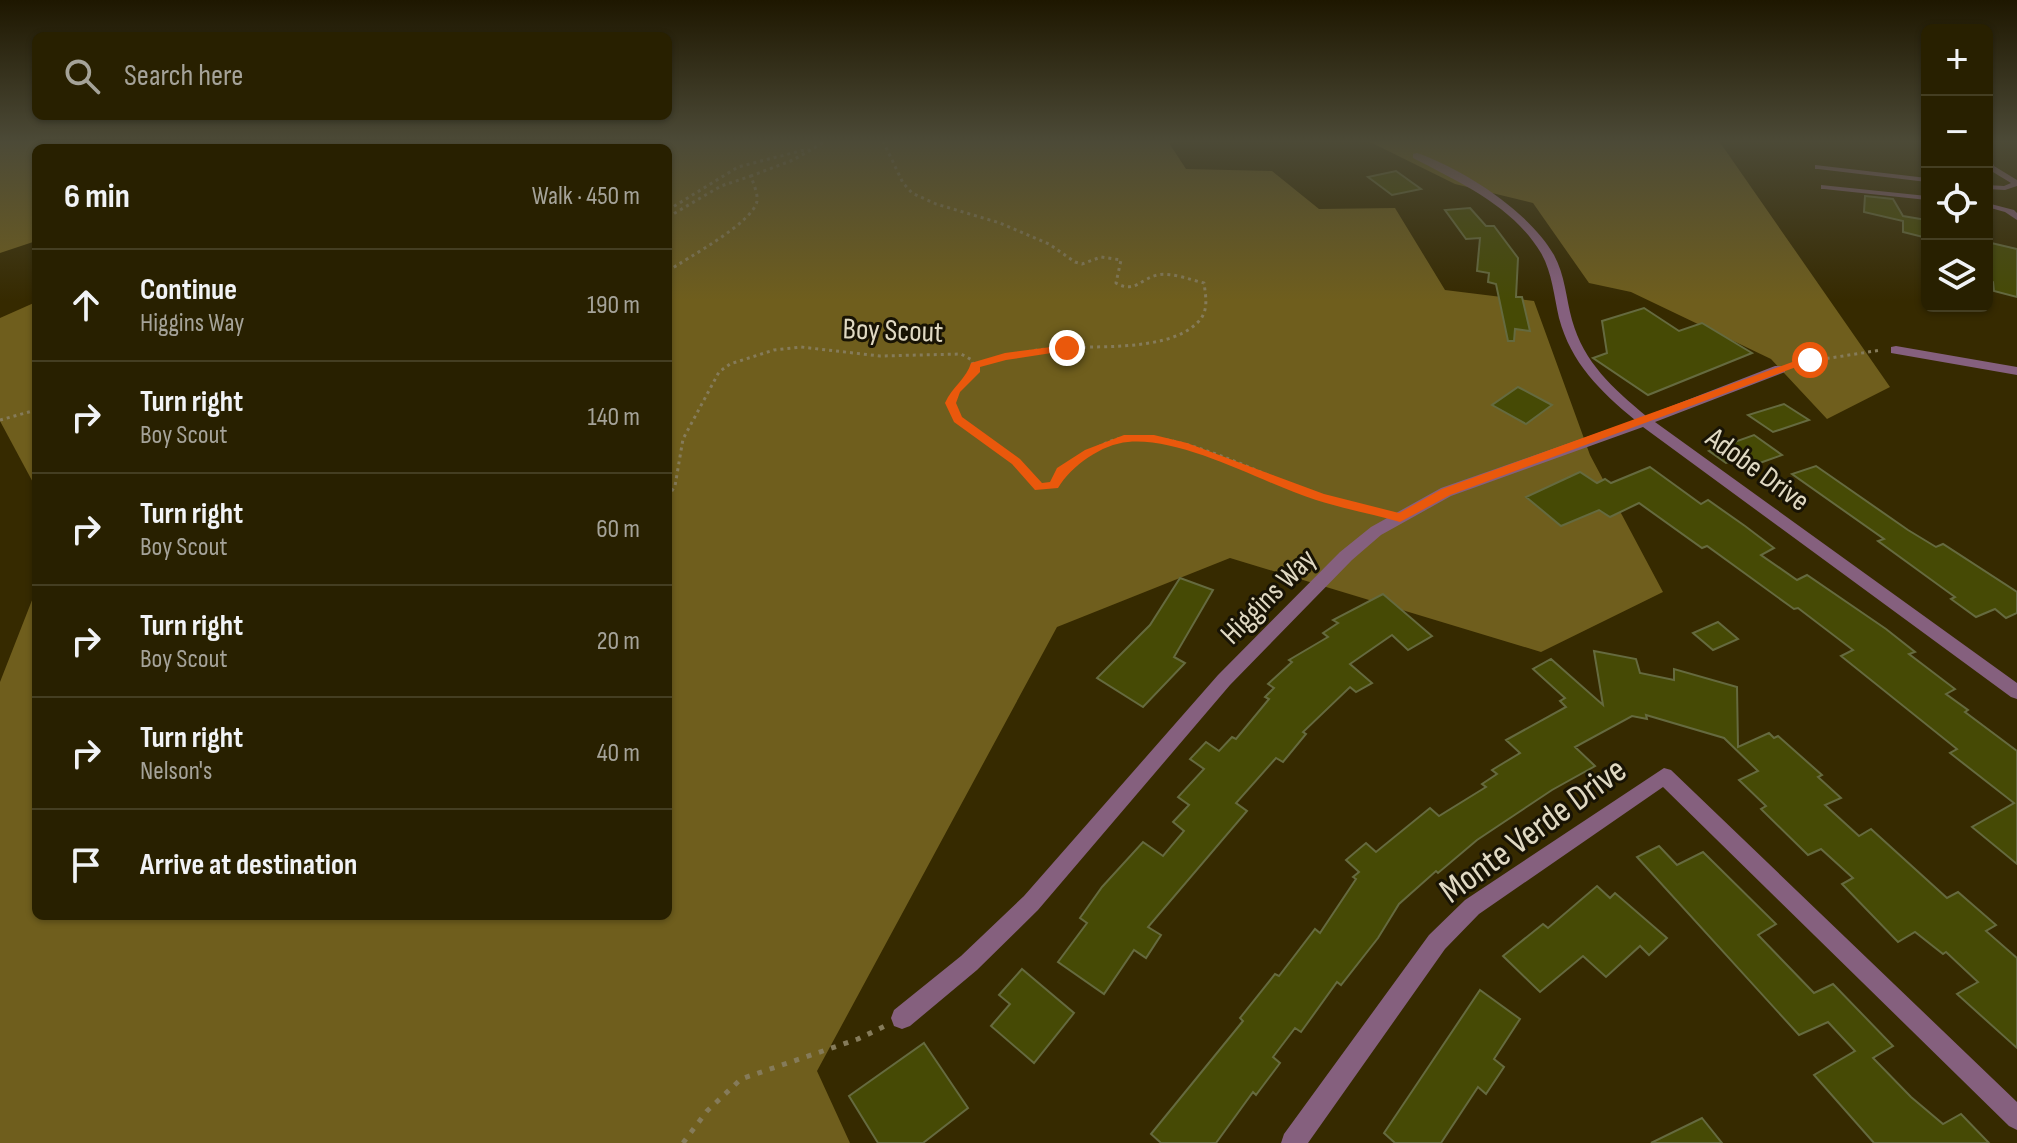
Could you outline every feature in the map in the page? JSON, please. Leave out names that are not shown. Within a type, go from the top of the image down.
[{"type":"street","name":"Adobe Drive","points":[[1483,194],[1526,225],[1549,256],[1571,337],[1584,366],[1643,420],[2017,692]]},
{"type":"street","points":[[1896,350],[2017,371]]},
{"type":"street","name":"Higgins Way","points":[[902,1018],[969,963],[1031,903],[1224,680],[1376,531],[1446,492],[1780,369]]},
{"type":"street","name":"Monte Verde Drive","points":[[1293,1143],[1437,942],[1472,907],[1664,776],[2017,1118]]},
{"type":"lane","points":[[1893,194],[1921,197]]},
{"type":"lane","points":[[1993,207],[2014,213],[2017,218]]},
{"type":"path","points":[[672,208],[693,194]]},
{"type":"path","points":[[672,215],[707,194]]},
{"type":"path","points":[[672,268],[711,243],[755,208],[757,194]]},
{"type":"path","points":[[915,194],[936,204],[1000,223],[1049,244],[1075,262],[1082,264],[1101,257],[1121,260],[1116,283],[1122,287],[1130,289],[1139,286],[1160,274],[1204,283],[1208,293],[1209,309],[1204,319],[1182,333],[1159,340],[1109,347],[1053,348],[975,365]]},
{"type":"path","name":"Boy Scout","points":[[672,491],[683,439],[719,372],[730,364],[774,350],[801,347],[880,356],[909,357],[937,352],[961,354],[975,365],[975,372],[955,391],[950,403],[952,411],[958,419],[1016,461],[1039,488],[1054,485],[1062,471],[1089,453],[1124,438],[1154,439],[1183,446],[1320,497],[1400,517]]},
{"type":"path","points":[[1780,369],[1801,361],[1896,350]]},
{"type":"path","points":[[0,420],[32,411]]},
{"type":"path","points":[[683,1143],[707,1111],[741,1079],[858,1039],[902,1018]]},
{"type":"shaded area","points":[[0,194],[32,194],[32,242],[0,253]]},
{"type":"shaded area","points":[[672,194],[1301,194],[1319,209],[1395,208],[1445,290],[1534,301],[1590,455],[1663,592],[1541,652],[1230,558],[1057,627],[817,1071],[850,1143],[0,1143],[0,682],[32,600],[32,920],[672,920]]},
{"type":"shaded area","points":[[1497,194],[1756,194],[1890,387],[1827,419],[1771,359],[1631,292],[1589,283],[1533,203]]},
{"type":"shaded area","points":[[32,304],[32,481],[0,421],[0,318]]},
{"type":"building","points":[[1865,196],[1893,199],[1903,216],[1921,219],[1921,236],[1903,232],[1903,221],[1864,212]]},
{"type":"building","points":[[1470,208],[1486,226],[1494,226],[1518,258],[1516,297],[1522,297],[1530,331],[1515,329],[1514,341],[1508,341],[1496,284],[1488,282],[1489,273],[1477,271],[1480,238],[1466,239],[1445,210]]},
{"type":"building","points":[[1993,243],[2017,249],[2017,297],[1994,291]]},
{"type":"building","points":[[1644,308],[1679,331],[1702,323],[1752,353],[1648,395],[1593,358],[1607,353],[1602,321]]},
{"type":"building","points":[[1518,387],[1552,405],[1526,424],[1492,405]]},
{"type":"building","points":[[1784,404],[1809,420],[1773,432],[1748,415]]},
{"type":"building","points":[[1754,435],[1782,455],[1754,465],[1744,457],[1726,463],[1709,451]]},
{"type":"building","points":[[1816,466],[1908,530],[1936,547],[1943,544],[2017,592],[2017,613],[2006,618],[1995,609],[1976,617],[1951,599],[1955,597],[1878,541],[1884,539],[1792,474]]},
{"type":"building","points":[[1650,467],[1701,504],[1708,500],[1774,548],[1761,555],[1797,580],[1807,575],[1886,629],[1915,652],[1909,654],[1955,689],[1946,694],[1968,710],[1965,712],[2017,751],[2017,864],[1972,827],[2014,803],[1950,753],[1957,749],[1841,656],[1853,650],[1798,608],[1794,609],[1707,546],[1702,548],[1639,503],[1610,517],[1599,510],[1561,526],[1526,497],[1580,472],[1597,483],[1605,479],[1611,483]]},
{"type":"building","points":[[1180,578],[1213,590],[1174,657],[1185,663],[1143,707],[1097,678],[1150,625]]},
{"type":"building","points":[[1383,594],[1432,636],[1408,650],[1392,635],[1350,664],[1372,683],[1356,692],[1350,687],[1303,732],[1306,734],[1283,762],[1276,758],[1236,803],[1247,811],[1148,927],[1161,935],[1146,958],[1134,950],[1104,994],[1058,962],[1087,923],[1080,918],[1102,887],[1143,842],[1163,856],[1184,831],[1173,822],[1189,805],[1178,797],[1204,769],[1190,759],[1206,742],[1219,751],[1232,737],[1236,739],[1269,699],[1265,697],[1274,688],[1268,684],[1292,662],[1289,660],[1328,637],[1323,633],[1338,623],[1333,620]]},
{"type":"building","points":[[1718,622],[1738,639],[1713,650],[1693,633]]},
{"type":"building","points":[[1594,651],[1636,659],[1640,673],[1674,680],[1674,669],[1737,687],[1738,747],[1769,733],[1774,738],[1778,736],[1822,775],[1818,777],[1841,798],[1825,805],[1859,836],[1871,829],[1947,898],[1958,892],[1996,925],[1986,931],[2017,958],[2017,1048],[1957,994],[1978,982],[1946,952],[1943,954],[1915,932],[1898,942],[1842,884],[1853,878],[1821,849],[1808,855],[1761,809],[1766,806],[1739,780],[1758,771],[1724,738],[1646,715],[1647,719],[1632,716],[1575,747],[1595,766],[1552,790],[1477,840],[1399,904],[1378,938],[1341,985],[1337,982],[1301,1032],[1295,1028],[1273,1057],[1280,1063],[1256,1095],[1253,1092],[1216,1143],[1161,1143],[1151,1134],[1243,1021],[1240,1018],[1275,974],[1279,976],[1315,929],[1320,933],[1356,879],[1353,877],[1359,872],[1346,860],[1366,843],[1376,852],[1430,808],[1439,816],[1486,787],[1482,784],[1497,774],[1492,770],[1520,753],[1506,740],[1566,707],[1560,701],[1565,698],[1533,669],[1551,659],[1603,705]]},
{"type":"building","points":[[1659,846],[1677,865],[1703,852],[1776,924],[1758,935],[1814,993],[1833,984],[1893,1046],[1873,1058],[1911,1097],[1943,1124],[1961,1114],[1989,1143],[1874,1143],[1814,1075],[1855,1051],[1828,1022],[1799,1035],[1637,857]]},
{"type":"building","points":[[1597,886],[1610,898],[1615,893],[1667,938],[1649,955],[1640,946],[1606,977],[1583,956],[1540,992],[1503,956],[1543,924],[1548,928]]},
{"type":"building","points":[[1022,969],[1074,1013],[1034,1063],[991,1026],[1010,1004],[999,995]]},
{"type":"building","points":[[1480,990],[1520,1019],[1494,1059],[1504,1067],[1486,1094],[1478,1087],[1441,1143],[1395,1143],[1384,1133]]},
{"type":"building","points":[[924,1043],[968,1108],[923,1143],[878,1143],[849,1096]]},
{"type":"building","points":[[1702,1118],[1722,1143],[1651,1143]]},
{"type":"route","points":[[1067,348],[1053,348],[975,365],[975,372],[955,391],[950,403],[958,419],[1016,461],[1039,488],[1054,485],[1062,471],[1089,453],[1124,438],[1154,439],[1183,446],[1320,497],[1400,517],[1446,492],[1810,360]]}]
